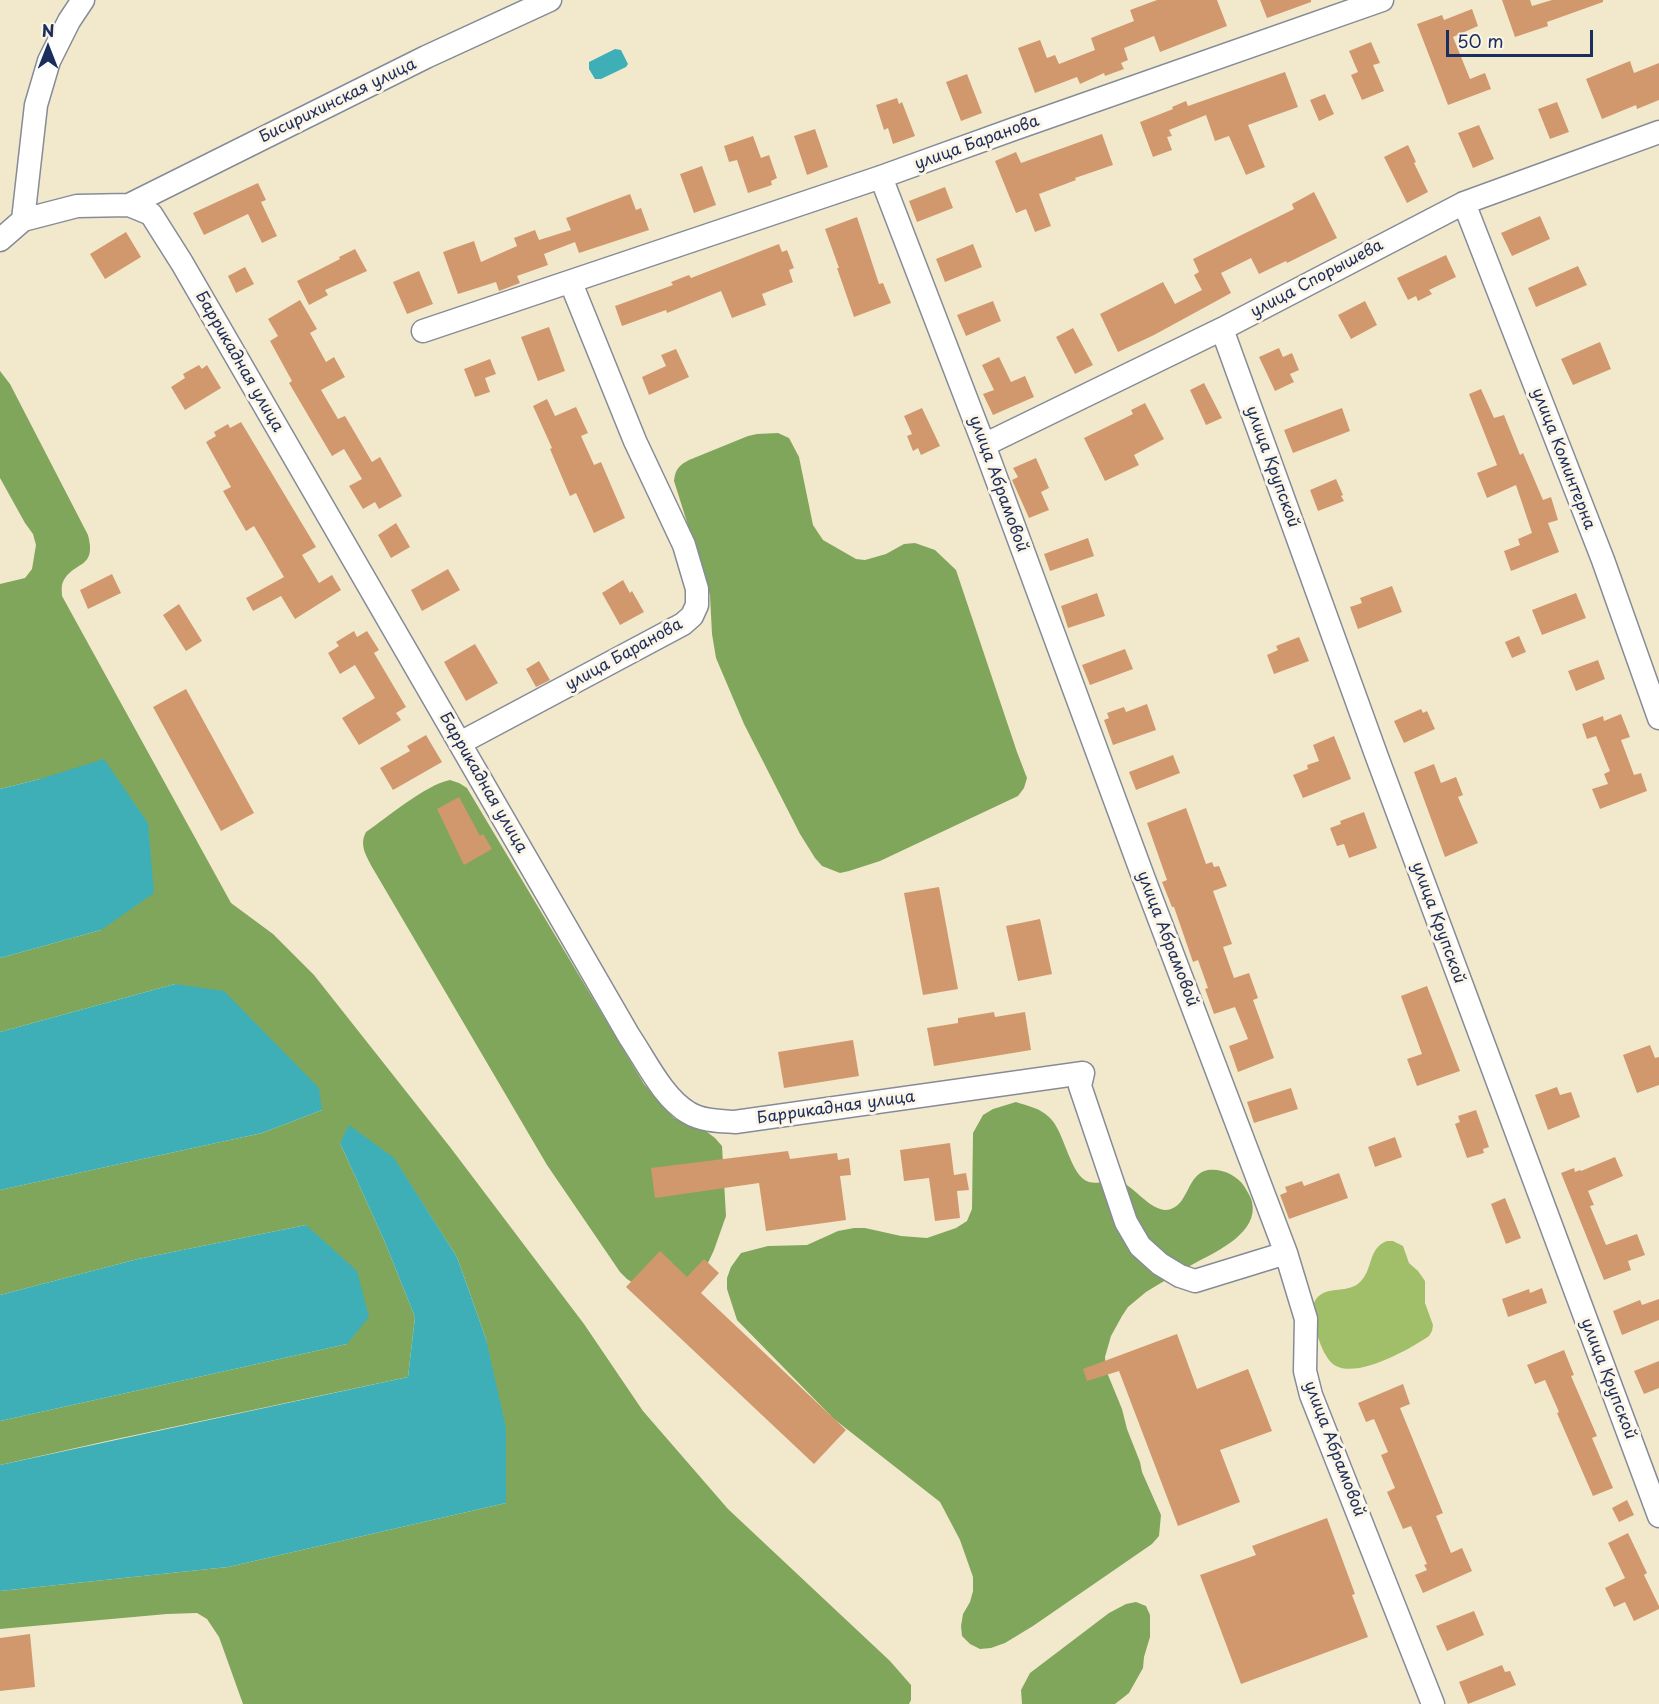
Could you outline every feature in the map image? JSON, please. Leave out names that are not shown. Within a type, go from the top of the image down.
[{"type":"street","points":[[23,220],[36,105],[49,61],[69,21],[84,0]]},
{"type":"street","name":"Бисирихинская улица","points":[[129,205],[426,57],[550,0]]},
{"type":"street","name":"улица Баранова","points":[[423,331],[882,177],[1382,0]]},
{"type":"street","name":"улица Спорышева","points":[[984,445],[1222,328],[1464,203],[1659,132]]},
{"type":"street","name":"улица Абрамовой","points":[[882,177],[1286,1253],[1306,1319],[1305,1371],[1311,1395],[1433,1704]]},
{"type":"street","name":"улица Коминтерна","points":[[1464,203],[1603,561],[1659,718]]},
{"type":"street","points":[[0,240],[23,220],[77,206],[129,205]]},
{"type":"street","name":"Баррикадная улица","points":[[129,205],[151,214],[182,263],[629,1036],[670,1098],[691,1114],[712,1120],[735,1122],[1083,1072],[1080,1086],[1126,1222],[1140,1246],[1160,1264],[1194,1281],[1286,1253]]},
{"type":"street","name":"улица Баранова","points":[[460,743],[683,624],[692,616],[697,605],[697,589],[684,545],[635,441],[571,283]]},
{"type":"street","name":"улица Крупской","points":[[1222,328],[1393,801],[1659,1516]]},
{"type":"green space","points":[[0,371],[10,384],[88,535],[90,546],[87,559],[63,582],[62,596],[231,903],[273,934],[314,975],[450,1147],[584,1324],[643,1411],[728,1509],[890,1661],[911,1685],[909,1704],[243,1704],[219,1637],[207,1619],[197,1613],[0,1629],[0,1591],[228,1567],[506,1503],[486,1339],[457,1257],[394,1159],[340,1143],[384,1240],[415,1317],[408,1377],[0,1465],[0,1421],[347,1344],[306,1225],[138,1259],[0,1295],[0,1190],[262,1133],[322,1110],[175,984],[0,1032],[0,958],[101,930],[40,779],[0,789],[0,584],[25,578],[32,569],[36,545],[33,534],[0,478]]},
{"type":"green space","points":[[778,433],[789,438],[799,457],[813,525],[823,540],[856,559],[865,560],[886,554],[904,544],[915,543],[935,550],[956,570],[1027,778],[1018,796],[880,861],[840,873],[822,866],[800,834],[744,724],[716,658],[710,595],[674,481],[678,468],[689,460],[748,436]]},
{"type":"green space","points":[[450,780],[467,788],[644,1084],[674,1118],[707,1132],[722,1146],[726,1216],[700,1280],[636,1285],[620,1272],[547,1165],[372,867],[363,846],[366,832],[429,788]]},
{"type":"green space","points":[[1016,1102],[1038,1109],[1049,1117],[1055,1124],[1077,1172],[1089,1182],[1121,1182],[1153,1206],[1165,1210],[1177,1206],[1201,1173],[1218,1170],[1241,1182],[1251,1198],[1253,1213],[1243,1231],[1235,1239],[1146,1292],[1128,1307],[1111,1336],[1105,1357],[1106,1370],[1122,1409],[1142,1472],[1161,1515],[1159,1536],[1152,1544],[1033,1626],[1005,1643],[980,1649],[970,1644],[962,1636],[963,1614],[973,1591],[973,1577],[960,1540],[940,1502],[834,1419],[737,1320],[727,1289],[727,1278],[731,1267],[741,1253],[768,1246],[807,1245],[838,1231],[854,1228],[927,1238],[956,1228],[967,1221],[972,1209],[973,1133],[983,1115],[993,1109]]},
{"type":"green space","points":[[1387,1241],[1403,1246],[1409,1263],[1425,1281],[1425,1303],[1433,1325],[1432,1331],[1420,1342],[1371,1365],[1346,1369],[1336,1366],[1326,1355],[1319,1339],[1313,1319],[1314,1303],[1321,1294],[1351,1288],[1361,1281],[1377,1249]]},
{"type":"green space","points":[[1136,1602],[1146,1606],[1150,1615],[1150,1637],[1143,1668],[1129,1693],[1115,1704],[1022,1704],[1021,1690],[1030,1673],[1109,1613],[1126,1604]]},
{"type":"water","points":[[615,49],[621,50],[628,64],[626,67],[601,79],[595,79],[589,69],[589,62]]},
{"type":"water","points":[[104,759],[148,823],[154,893],[101,930],[0,958],[0,789]]},
{"type":"water","points":[[175,984],[224,991],[319,1088],[322,1110],[262,1133],[0,1190],[0,1032]]},
{"type":"water","points":[[349,1125],[394,1158],[457,1257],[486,1339],[506,1428],[506,1503],[228,1567],[0,1591],[0,1465],[408,1377],[415,1317],[384,1240],[340,1143]]},
{"type":"water","points":[[306,1225],[357,1271],[369,1317],[347,1344],[0,1421],[0,1295],[138,1259]]},
{"type":"building","points":[[1157,0],[1217,0],[1227,26],[1160,52],[1154,36],[1124,48],[1128,60],[1121,63],[1124,69],[1105,76],[1104,73],[1080,84],[1077,77],[1035,93],[1018,48],[1040,40],[1047,58],[1055,55],[1059,64],[1095,50],[1091,38],[1134,21],[1130,10]]},
{"type":"building","points":[[1260,0],[1311,0],[1311,2],[1267,18]]},
{"type":"building","points":[[1502,0],[1530,0],[1532,6],[1552,0],[1603,0],[1603,2],[1547,22],[1548,26],[1515,37]]},
{"type":"building","points":[[1472,9],[1478,26],[1453,37],[1470,79],[1485,73],[1491,89],[1448,105],[1417,24],[1442,15],[1444,20]]},
{"type":"building","points":[[1371,42],[1380,63],[1373,65],[1384,91],[1362,100],[1351,75],[1358,72],[1349,51]]},
{"type":"building","points":[[1630,61],[1634,73],[1659,63],[1659,100],[1637,109],[1636,105],[1602,119],[1586,79]]},
{"type":"building","points":[[1285,72],[1298,107],[1248,125],[1265,167],[1246,175],[1229,136],[1215,141],[1206,115],[1169,130],[1172,136],[1167,137],[1172,150],[1153,157],[1140,122],[1173,109],[1172,107],[1186,101],[1188,106]]},
{"type":"building","points":[[967,74],[982,113],[961,121],[946,82]]},
{"type":"building","points":[[1325,94],[1334,114],[1319,121],[1310,100]]},
{"type":"building","points":[[897,98],[899,104],[902,102],[915,136],[893,144],[888,128],[884,130],[876,105]]},
{"type":"building","points":[[1557,102],[1569,132],[1550,139],[1538,109]]},
{"type":"building","points":[[1479,125],[1494,159],[1473,168],[1458,133]]},
{"type":"building","points":[[815,129],[828,167],[807,175],[794,136]]},
{"type":"building","points":[[1102,134],[1113,165],[1039,194],[1051,226],[1035,232],[1026,209],[1016,213],[995,161],[1016,152],[1021,163]]},
{"type":"building","points":[[753,136],[761,158],[769,155],[777,178],[771,181],[772,185],[748,193],[737,160],[729,162],[724,146]]},
{"type":"building","points":[[1408,145],[1428,192],[1407,203],[1384,157]]},
{"type":"building","points":[[702,166],[716,205],[694,213],[680,174]]},
{"type":"building","points":[[258,183],[266,200],[261,202],[277,236],[262,243],[248,214],[204,235],[193,213]]},
{"type":"building","points":[[945,187],[953,208],[917,222],[909,201]]},
{"type":"building","points":[[1314,192],[1337,238],[1259,274],[1251,258],[1221,273],[1231,293],[1118,352],[1100,314],[1163,282],[1175,304],[1202,290],[1194,275],[1199,272],[1193,259],[1294,209],[1292,204]]},
{"type":"building","points":[[630,194],[636,210],[641,208],[649,230],[579,253],[575,242],[544,254],[548,265],[517,276],[520,283],[499,291],[496,282],[458,294],[443,252],[474,241],[481,262],[517,246],[514,238],[535,230],[539,240],[571,230],[566,218]]},
{"type":"building","points":[[1540,216],[1550,239],[1512,256],[1501,233]]},
{"type":"building","points":[[857,217],[879,284],[883,283],[891,303],[854,317],[825,229]]},
{"type":"building","points":[[126,232],[141,257],[105,279],[90,254]]},
{"type":"building","points":[[779,244],[782,252],[787,250],[794,268],[789,270],[793,282],[762,294],[766,305],[732,318],[721,291],[667,313],[666,310],[622,326],[615,306],[673,285],[671,282],[689,275],[691,278]]},
{"type":"building","points":[[973,244],[982,267],[945,282],[936,259]]},
{"type":"building","points":[[355,249],[367,271],[325,290],[328,295],[309,305],[297,281]]},
{"type":"building","points":[[1446,255],[1456,277],[1429,290],[1432,294],[1418,301],[1416,296],[1408,300],[1397,278]]},
{"type":"building","points":[[1578,266],[1587,285],[1536,307],[1528,288]]},
{"type":"building","points":[[245,267],[254,284],[236,293],[228,276]]},
{"type":"building","points":[[419,271],[433,304],[407,314],[393,282]]},
{"type":"building","points":[[300,300],[317,329],[310,333],[326,362],[334,357],[345,377],[321,390],[338,419],[345,416],[372,462],[380,457],[402,496],[379,509],[375,502],[363,509],[349,486],[362,479],[344,449],[332,456],[289,383],[292,381],[270,341],[278,336],[268,319]]},
{"type":"building","points":[[993,301],[1001,321],[966,336],[957,315]]},
{"type":"building","points":[[1365,301],[1377,325],[1351,339],[1338,315]]},
{"type":"building","points":[[549,327],[565,371],[538,381],[521,337]]},
{"type":"building","points":[[1073,328],[1093,365],[1075,374],[1056,337]]},
{"type":"building","points":[[1600,342],[1611,369],[1573,385],[1561,359]]},
{"type":"building","points":[[1279,348],[1283,357],[1292,353],[1299,370],[1290,374],[1294,382],[1275,391],[1259,357]]},
{"type":"building","points":[[676,349],[689,377],[649,395],[642,377],[666,366],[661,355]]},
{"type":"building","points":[[999,357],[1011,382],[1025,376],[1034,397],[993,415],[983,394],[994,390],[982,365]]},
{"type":"building","points":[[490,359],[496,374],[485,378],[490,392],[475,397],[464,369]]},
{"type":"building","points":[[199,365],[202,369],[207,365],[221,388],[185,410],[171,387],[185,378],[183,374]]},
{"type":"building","points":[[1204,383],[1222,418],[1206,425],[1190,390]]},
{"type":"building","points":[[1481,389],[1494,418],[1504,415],[1520,455],[1523,453],[1543,500],[1551,497],[1558,520],[1548,523],[1559,552],[1511,571],[1504,551],[1520,545],[1518,539],[1532,533],[1516,485],[1487,498],[1477,473],[1497,465],[1469,394]]},
{"type":"building","points":[[547,399],[555,416],[576,407],[588,433],[581,436],[594,465],[601,462],[625,518],[594,533],[576,493],[570,496],[533,406]]},
{"type":"building","points":[[1145,403],[1164,439],[1134,455],[1139,465],[1105,481],[1084,438],[1133,414],[1131,410]]},
{"type":"building","points":[[922,408],[940,446],[921,455],[918,448],[913,451],[907,436],[912,434],[904,416]]},
{"type":"building","points":[[1342,408],[1350,431],[1293,453],[1284,430]]},
{"type":"building","points":[[241,422],[316,547],[302,555],[319,583],[332,575],[341,590],[295,619],[281,596],[253,611],[246,598],[284,577],[254,526],[246,531],[223,491],[231,487],[206,442],[216,436],[214,432],[228,424],[230,428]]},
{"type":"building","points":[[1036,458],[1049,488],[1041,492],[1049,510],[1029,518],[1012,480],[1018,477],[1013,468]]},
{"type":"building","points":[[1336,479],[1344,501],[1318,511],[1310,490]]},
{"type":"building","points":[[396,523],[410,547],[391,558],[378,535]]},
{"type":"building","points":[[1088,538],[1094,556],[1050,571],[1044,554]]},
{"type":"building","points":[[448,569],[460,590],[422,611],[411,590]]},
{"type":"building","points":[[112,574],[121,593],[88,609],[80,590]]},
{"type":"building","points":[[623,580],[644,612],[620,625],[602,593]]},
{"type":"building","points":[[1392,586],[1402,612],[1358,629],[1350,607],[1362,603],[1360,598]]},
{"type":"building","points":[[1097,593],[1105,616],[1068,628],[1061,606]]},
{"type":"building","points":[[1576,593],[1586,618],[1542,635],[1532,610]]},
{"type":"building","points":[[179,604],[202,641],[186,651],[163,615]]},
{"type":"building","points":[[354,631],[357,637],[367,631],[379,650],[374,653],[406,707],[396,713],[401,720],[359,745],[342,718],[375,698],[355,665],[340,674],[328,653],[339,646],[336,642]]},
{"type":"building","points":[[1519,636],[1526,652],[1512,658],[1505,642]]},
{"type":"building","points":[[1299,637],[1309,661],[1274,674],[1267,655],[1278,650],[1276,646]]},
{"type":"building","points":[[475,644],[498,683],[466,701],[444,662]]},
{"type":"building","points":[[1125,649],[1133,669],[1090,685],[1082,665]]},
{"type":"building","points":[[1598,660],[1605,679],[1576,691],[1568,671]]},
{"type":"building","points":[[539,661],[550,680],[536,687],[526,669]]},
{"type":"building","points":[[186,689],[254,813],[221,831],[153,707]]},
{"type":"building","points":[[1147,704],[1156,730],[1113,745],[1104,720],[1109,718],[1107,713],[1124,707],[1126,712]]},
{"type":"building","points":[[1421,709],[1423,713],[1427,711],[1435,729],[1404,743],[1394,721]]},
{"type":"building","points":[[1621,714],[1630,737],[1621,740],[1634,775],[1641,773],[1647,791],[1600,809],[1592,789],[1608,784],[1604,774],[1610,771],[1596,736],[1587,739],[1582,724],[1603,716],[1604,721]]},
{"type":"building","points":[[426,735],[442,762],[393,790],[380,768],[410,751],[407,746]]},
{"type":"building","points":[[1334,736],[1351,779],[1303,798],[1293,775],[1308,769],[1307,765],[1319,761],[1313,745]]},
{"type":"building","points":[[1173,755],[1180,773],[1136,790],[1129,772]]},
{"type":"building","points":[[1434,764],[1441,783],[1456,777],[1463,795],[1458,797],[1478,843],[1445,857],[1414,772]]},
{"type":"building","points":[[459,797],[480,836],[483,834],[492,849],[464,865],[437,809]]},
{"type":"building","points":[[1186,808],[1206,864],[1212,862],[1214,867],[1219,866],[1227,886],[1213,891],[1232,944],[1223,947],[1234,978],[1249,973],[1258,998],[1253,1000],[1274,1058],[1238,1072],[1229,1046],[1248,1039],[1235,1007],[1214,1014],[1198,960],[1193,962],[1174,907],[1172,907],[1162,882],[1167,880],[1147,823]]},
{"type":"building","points":[[1364,812],[1377,848],[1349,858],[1344,844],[1337,846],[1330,828],[1341,824],[1340,821]]},
{"type":"building","points":[[939,887],[958,989],[923,995],[904,893]]},
{"type":"building","points":[[1040,919],[1052,974],[1018,981],[1006,926]]},
{"type":"building","points":[[1427,986],[1460,1071],[1417,1086],[1407,1059],[1422,1054],[1401,996]]},
{"type":"building","points":[[994,1012],[995,1017],[1025,1012],[1031,1050],[934,1066],[927,1028],[958,1023],[958,1018]]},
{"type":"building","points":[[853,1040],[859,1076],[784,1088],[778,1052]]},
{"type":"building","points":[[1650,1045],[1655,1058],[1659,1057],[1659,1085],[1637,1093],[1623,1055]]},
{"type":"building","points":[[1557,1087],[1560,1095],[1571,1092],[1580,1117],[1548,1130],[1535,1095]]},
{"type":"building","points":[[1291,1088],[1298,1109],[1254,1123],[1247,1102]]},
{"type":"building","points":[[1476,1110],[1489,1147],[1483,1149],[1484,1153],[1467,1158],[1455,1124],[1460,1122],[1458,1116]]},
{"type":"building","points":[[1395,1137],[1402,1157],[1375,1167],[1368,1147]]},
{"type":"building","points":[[950,1143],[954,1175],[966,1173],[969,1190],[957,1191],[960,1218],[935,1221],[929,1178],[904,1181],[900,1150]]},
{"type":"building","points":[[788,1151],[790,1159],[837,1153],[838,1160],[849,1158],[851,1175],[840,1176],[846,1220],[766,1231],[759,1183],[655,1198],[651,1168]]},
{"type":"building","points":[[1615,1157],[1623,1176],[1588,1191],[1594,1205],[1590,1206],[1606,1245],[1637,1234],[1645,1255],[1628,1261],[1631,1270],[1604,1280],[1561,1173],[1574,1168],[1575,1172],[1581,1171]]},
{"type":"building","points":[[1339,1173],[1348,1198],[1289,1219],[1280,1195],[1287,1192],[1285,1187],[1302,1181],[1304,1186]]},
{"type":"building","points":[[1505,1198],[1521,1238],[1506,1244],[1491,1204]]},
{"type":"building","points":[[660,1251],[687,1277],[704,1259],[719,1273],[701,1293],[846,1430],[814,1464],[626,1287]]},
{"type":"building","points":[[1542,1288],[1547,1303],[1508,1317],[1502,1299],[1529,1289],[1530,1293]]},
{"type":"building","points":[[1659,1299],[1659,1320],[1622,1335],[1613,1311],[1640,1300],[1642,1305]]},
{"type":"building","points":[[1177,1334],[1197,1389],[1248,1369],[1272,1431],[1220,1450],[1240,1502],[1178,1526],[1119,1371],[1087,1381],[1083,1369]]},
{"type":"building","points":[[1564,1350],[1574,1375],[1571,1376],[1597,1436],[1592,1438],[1613,1488],[1593,1496],[1545,1380],[1535,1384],[1527,1365]]},
{"type":"building","points":[[1659,1361],[1659,1388],[1644,1394],[1634,1371]]},
{"type":"building","points":[[1403,1384],[1410,1404],[1400,1408],[1443,1513],[1436,1516],[1451,1553],[1462,1548],[1472,1571],[1423,1593],[1415,1575],[1427,1570],[1424,1565],[1427,1564],[1411,1526],[1403,1529],[1387,1492],[1395,1488],[1381,1455],[1388,1452],[1374,1419],[1366,1422],[1358,1403]]},
{"type":"building","points":[[1627,1500],[1634,1515],[1619,1522],[1612,1508]]},
{"type":"building","points":[[1327,1518],[1368,1637],[1241,1684],[1200,1575],[1256,1555],[1252,1546]]},
{"type":"building","points":[[1628,1533],[1647,1573],[1644,1575],[1659,1606],[1659,1609],[1634,1621],[1625,1602],[1614,1607],[1605,1588],[1625,1578],[1608,1543]]},
{"type":"building","points":[[1474,1611],[1484,1635],[1447,1651],[1436,1626]]},
{"type":"building","points":[[30,1634],[35,1687],[0,1691],[0,1638]]},
{"type":"building","points":[[1502,1665],[1505,1672],[1510,1671],[1516,1685],[1468,1704],[1459,1682]]}]
